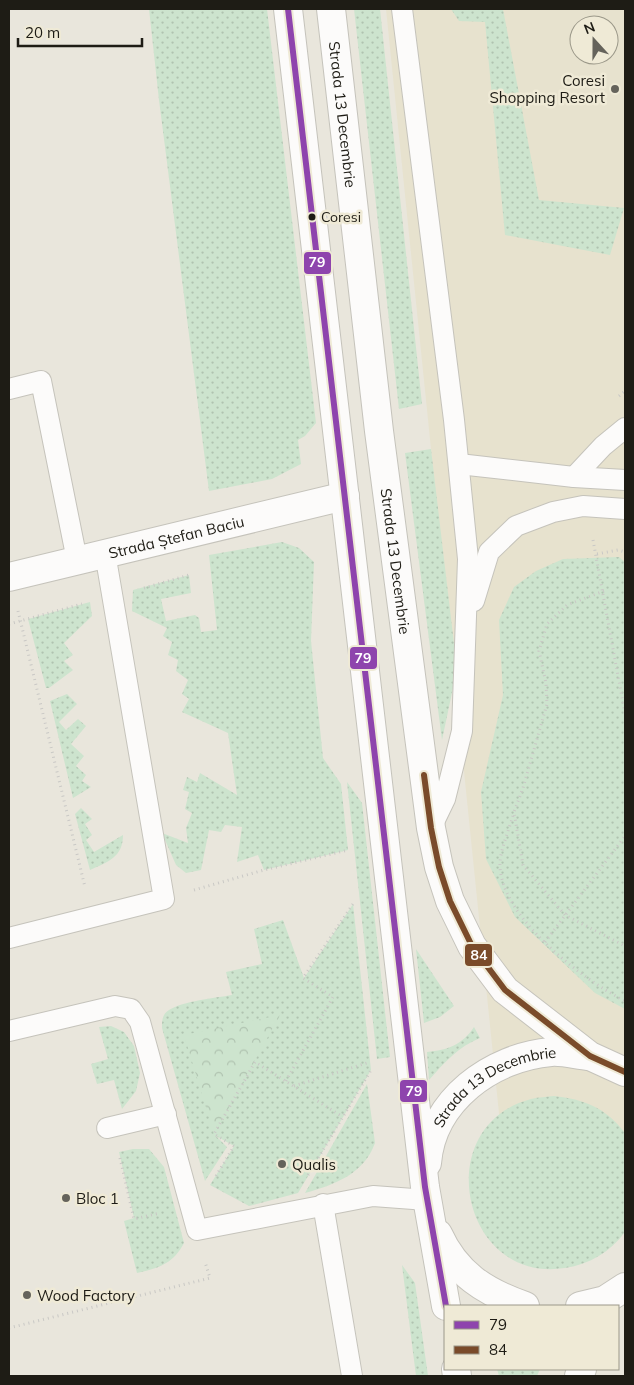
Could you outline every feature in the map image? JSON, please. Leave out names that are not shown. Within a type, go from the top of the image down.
[{"type":"main road","name":"Strada 13 Decembrie","points":[[288,9],[428,1202],[446,1305]]},
{"type":"main road","name":"Strada 13 Decembrie","points":[[331,9],[380,440],[430,828],[439,867],[450,901],[472,946],[505,990],[590,1056],[625,1071]]},
{"type":"main road","name":"Strada Ștefan Baciu","points":[[9,576],[345,496]]},
{"type":"main road","name":"Strada 13 Decembrie","points":[[522,1305],[493,1295],[466,1275],[445,1250],[428,1202],[428,1154],[439,1122],[458,1095],[483,1073],[516,1057],[553,1051],[590,1056]]},
{"type":"lane","points":[[402,9],[459,464],[468,559],[462,731],[446,799],[430,828]]},
{"type":"lane","points":[[9,389],[41,381],[77,560]]},
{"type":"lane","points":[[574,478],[603,446],[625,428]]},
{"type":"lane","points":[[459,464],[574,478],[625,480]]},
{"type":"lane","points":[[467,624],[489,552],[516,526],[553,512],[583,506],[625,509]]},
{"type":"lane","points":[[9,938],[164,899],[105,553]]},
{"type":"lane","points":[[9,1031],[115,1006],[132,1009],[140,1022],[197,1230],[373,1196],[428,1202]]},
{"type":"lane","points":[[110,1127],[166,1114]]},
{"type":"lane","points":[[324,1204],[352,1376]]},
{"type":"path","points":[[625,552],[618,550],[597,554],[625,714]]},
{"type":"path","points":[[9,576],[92,917]]},
{"type":"path","points":[[604,591],[567,605],[547,624],[539,650],[546,683],[547,704],[500,864],[506,891],[523,920],[563,960],[625,1001]]},
{"type":"path","points":[[514,812],[523,865],[565,915],[625,946]]},
{"type":"path","points":[[544,942],[625,836]]},
{"type":"path","points":[[164,899],[264,870],[348,850]]},
{"type":"path","points":[[286,1081],[333,997],[303,978],[354,904]]},
{"type":"path","points":[[215,1177],[234,1146],[214,1134],[255,1062],[343,1117]]},
{"type":"path","points":[[293,1086],[370,1062]]},
{"type":"path","points":[[308,1176],[371,1070]]},
{"type":"path","points":[[110,1127],[134,1219],[190,1205]]},
{"type":"path","points":[[9,1328],[210,1278],[197,1230]]},
{"type":"shaded area","name":"Coresi","points":[[386,9],[625,9],[625,1190],[509,1211]]},
{"type":"green space","points":[[149,9],[267,9],[316,423],[305,436],[298,440],[301,464],[272,479],[209,491]]},
{"type":"green space","points":[[354,9],[380,9],[422,404],[399,409]]},
{"type":"green space","points":[[451,9],[503,9],[539,200],[624,208],[610,255],[505,235],[485,22],[459,21]]},
{"type":"green space","points":[[431,449],[457,669],[442,740],[405,453]]},
{"type":"green space","points":[[282,542],[299,548],[314,562],[311,641],[323,758],[341,784],[348,850],[264,870],[258,855],[237,862],[242,827],[225,825],[221,832],[209,830],[201,870],[186,873],[176,865],[162,833],[188,843],[186,828],[192,813],[185,809],[189,792],[183,790],[187,777],[197,782],[200,773],[237,795],[228,733],[182,712],[189,699],[182,694],[188,680],[176,671],[178,660],[168,655],[172,642],[163,636],[167,628],[132,611],[133,590],[189,575],[191,593],[161,599],[166,621],[195,615],[199,618],[201,632],[217,630],[209,555]]},
{"type":"green space","points":[[619,557],[625,562],[625,1009],[595,993],[515,917],[486,859],[481,792],[503,695],[499,620],[514,587],[536,571],[563,559]]},
{"type":"green space","points":[[90,602],[92,616],[64,643],[73,655],[64,661],[73,670],[49,688],[46,688],[28,619]]},
{"type":"green space","points":[[67,694],[77,704],[59,722],[66,730],[78,719],[86,726],[71,744],[84,756],[76,766],[86,775],[82,781],[91,787],[73,798],[50,701]]},
{"type":"green space","points":[[347,782],[362,803],[390,1057],[377,1059]]},
{"type":"green space","points":[[81,808],[92,819],[85,824],[92,835],[86,840],[94,852],[123,835],[117,854],[90,870],[75,814]]},
{"type":"green space","points":[[353,904],[371,1070],[298,1193],[249,1206],[210,1185],[234,1146],[216,1136],[227,1147],[205,1181],[162,1028],[163,1018],[169,1010],[182,1004],[232,995],[226,972],[262,964],[254,929],[283,920],[304,978]]},
{"type":"green space","points":[[416,949],[454,1006],[440,1017],[424,1023]]},
{"type":"green space","points":[[280,1015],[214,1134],[184,1035]]},
{"type":"green space","points":[[111,1026],[124,1032],[134,1046],[140,1073],[136,1091],[122,1109],[114,1080],[97,1084],[91,1064],[108,1059],[99,1027]]},
{"type":"green space","points":[[474,1027],[480,1038],[458,1050],[429,1080],[427,1052],[454,1046],[465,1038]]},
{"type":"green space","points":[[367,1084],[375,1143],[370,1154],[364,1163],[347,1177],[305,1193]]},
{"type":"green space","points":[[554,1096],[585,1102],[594,1106],[610,1117],[625,1133],[625,1232],[613,1246],[599,1256],[583,1264],[565,1268],[529,1266],[501,1252],[482,1229],[471,1200],[470,1169],[479,1139],[499,1115],[531,1099]]},
{"type":"green space","points":[[133,1149],[149,1149],[164,1167],[184,1243],[175,1256],[165,1264],[137,1273],[124,1221],[134,1218],[119,1152]]},
{"type":"green space","points":[[402,1265],[415,1283],[428,1376],[416,1376]]},
{"type":"green space","points":[[497,1370],[540,1370],[537,1376],[499,1376]]},
{"type":"transit line","name":"79","points":[[288,9],[425,1187],[446,1305]]},
{"type":"transit line","name":"84","points":[[424,775],[431,828],[439,867],[450,901],[472,946],[505,990],[590,1056],[625,1072]]},
{"type":"place","name":"Coresi Shopping Resort","points":[[615,89]]},
{"type":"place","name":"Coresi","points":[[312,217]]},
{"type":"place","name":"Qualis","points":[[282,1164]]},
{"type":"place","name":"Bloc 1","points":[[66,1198]]},
{"type":"place","name":"Wood Factory","points":[[27,1295]]}]
